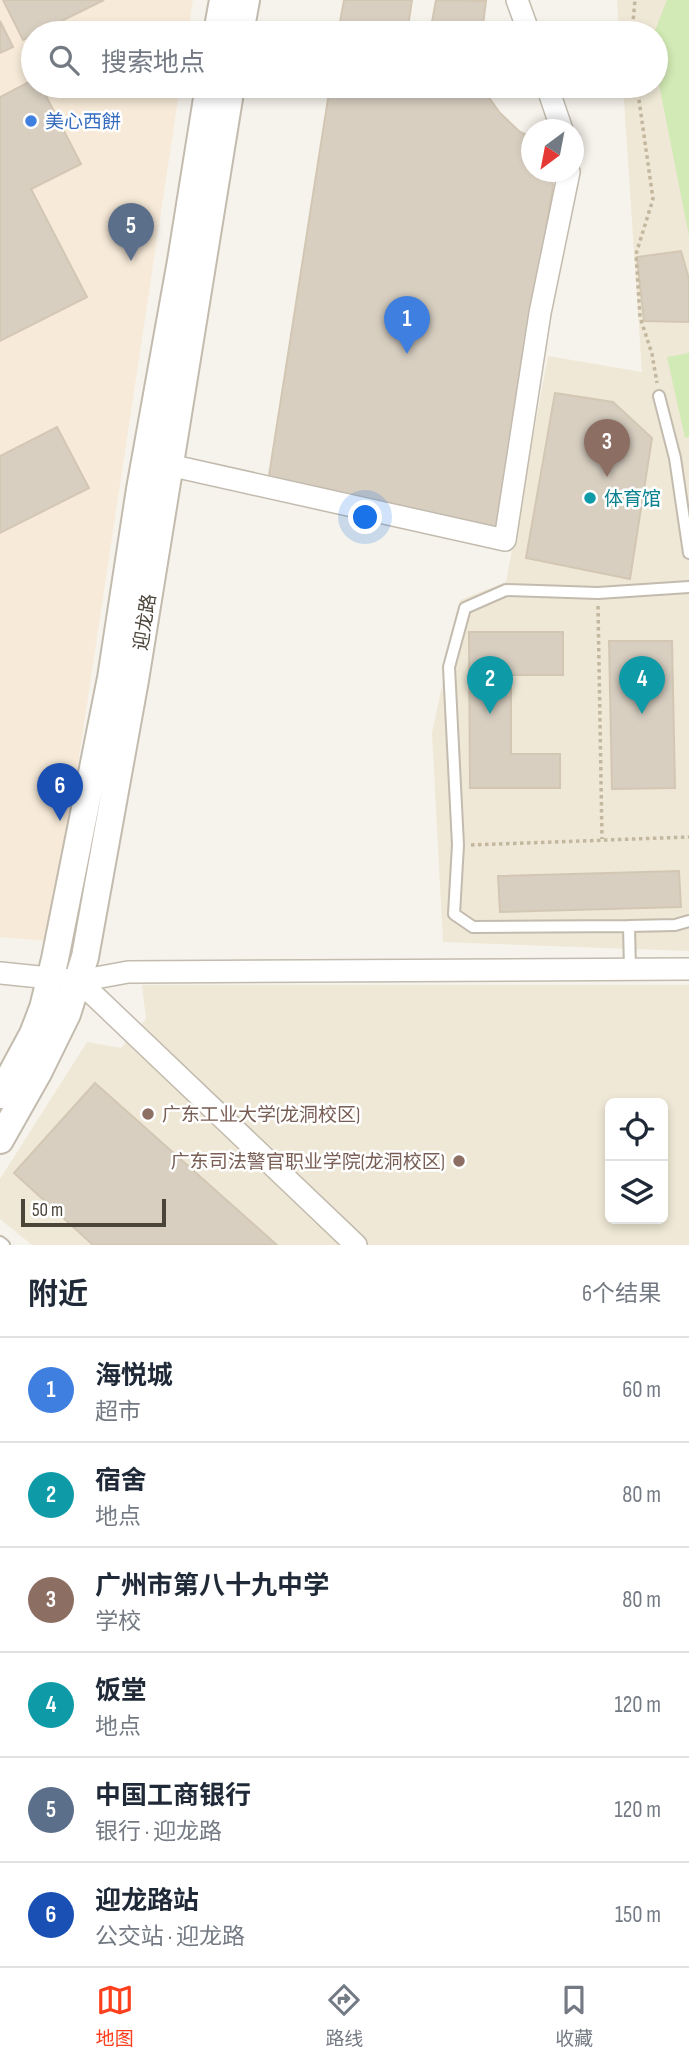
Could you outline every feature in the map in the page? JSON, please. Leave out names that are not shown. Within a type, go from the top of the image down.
[{"type":"street","points":[[219,21],[223,0]]},
{"type":"street","points":[[242,21],[246,0]]},
{"type":"street","points":[[517,0],[525,21]]},
{"type":"street","name":"迎龙路","points":[[0,1095],[33,1034],[51,979],[111,678],[140,489],[207,98]]},
{"type":"street","name":"迎龙路","points":[[0,1140],[39,1071],[79,981],[135,680],[229,98]]},
{"type":"street","points":[[551,98],[558,119]]},
{"type":"street","points":[[169,465],[505,540],[540,313],[567,182]]},
{"type":"street","points":[[0,973],[79,981],[128,972],[689,969]]},
{"type":"street","points":[[79,981],[356,1245]]},
{"type":"lane","points":[[659,396],[675,458],[689,553]]},
{"type":"lane","points":[[689,587],[598,593],[506,590],[466,608],[449,667],[458,845],[454,914],[473,927],[674,925],[689,921]]},
{"type":"lane","points":[[629,926],[629,970]]},
{"type":"path","points":[[633,21],[635,0]]},
{"type":"path","points":[[639,98],[653,200],[636,254],[640,317],[652,354],[659,396]]},
{"type":"path","points":[[598,593],[602,839]]},
{"type":"path","points":[[458,845],[689,837]]},
{"type":"shaded area","points":[[0,0],[193,0],[190,21],[21,21],[21,98],[178,98],[65,850],[47,941],[0,937]]},
{"type":"shaded area","points":[[617,0],[689,0],[689,951],[443,942],[432,733],[460,600],[506,582],[548,356],[642,372],[624,98],[668,98],[668,21],[618,21]]},
{"type":"shaded area","name":"广东司法警官职业学院(龙洞校区)","points":[[142,985],[689,985],[689,1245],[32,1245],[0,1219],[0,1179],[87,1042],[121,1048],[146,1019]]},
{"type":"green space","points":[[667,0],[689,0],[689,236],[662,98],[668,98],[668,21],[659,21]]},
{"type":"green space","points":[[689,353],[689,437],[685,438],[667,357]]},
{"type":"building","points":[[3,0],[104,0],[61,21],[21,21],[21,36]]},
{"type":"building","points":[[344,0],[412,0],[409,21],[340,21]]},
{"type":"building","points":[[436,0],[486,1],[484,21],[432,21]]},
{"type":"building","points":[[0,21],[13,47],[0,53]]},
{"type":"building","points":[[21,86],[21,98],[47,98],[81,164],[31,189],[87,297],[0,341],[0,97]]},
{"type":"building","points":[[328,98],[489,98],[500,113],[521,132],[521,182],[552,182],[499,532],[268,482]]},
{"type":"building","points":[[681,251],[689,279],[689,322],[644,321],[637,257]]},
{"type":"building","name":"体育馆","points":[[555,393],[613,402],[652,438],[630,579],[526,558]]},
{"type":"building","points":[[57,427],[89,488],[0,533],[0,456]]},
{"type":"building","points":[[469,632],[563,632],[563,675],[511,675],[511,754],[560,754],[560,788],[470,788]]},
{"type":"building","points":[[609,641],[672,641],[675,788],[612,789]]},
{"type":"building","points":[[679,871],[681,907],[500,912],[498,876]]},
{"type":"building","points":[[95,1083],[277,1245],[93,1245],[14,1173]]},
{"type":"place","name":"美心西餅","points":[[31,121]]},
{"type":"place","name":"中国工商银行","points":[[131,261]]},
{"type":"place","name":"海悦城","points":[[407,354]]},
{"type":"place","name":"广州市第八十九中学","points":[[607,477]]},
{"type":"place","name":"体育馆","points":[[590,498]]},
{"type":"place","name":"宿舍","points":[[490,714]]},
{"type":"place","name":"饭堂","points":[[642,714]]},
{"type":"place","name":"迎龙路站","points":[[60,821]]},
{"type":"place","name":"广东工业大学(龙洞校区)","points":[[148,1114]]},
{"type":"place","name":"广东司法警官职业学院(龙洞校区)","points":[[459,1161]]}]
